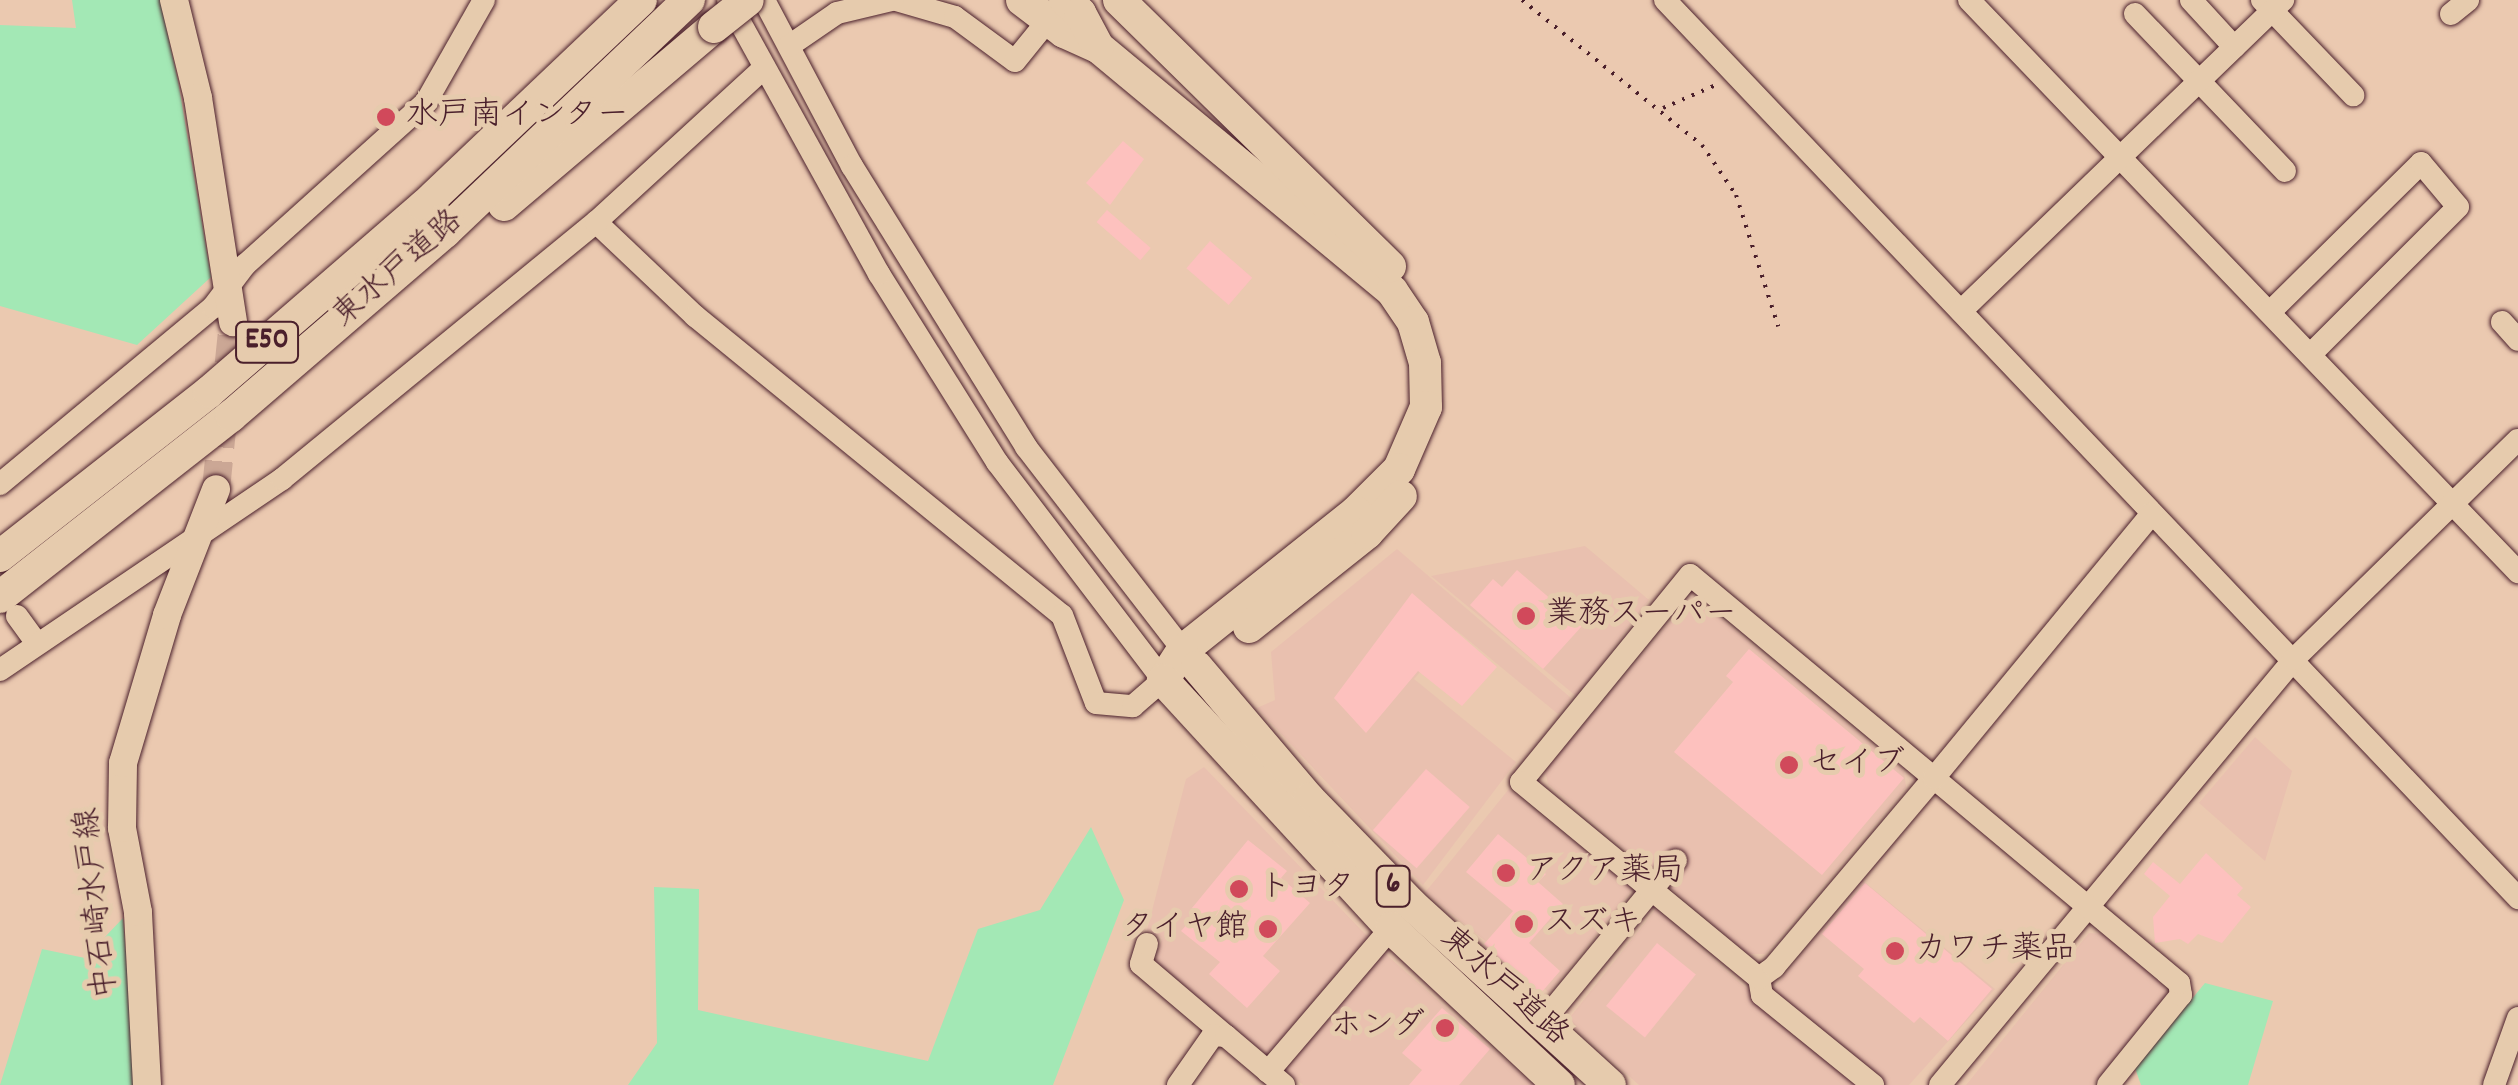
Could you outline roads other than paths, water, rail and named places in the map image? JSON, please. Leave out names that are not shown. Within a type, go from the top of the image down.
[{"type":"highway","points":[[523,115],[625,0]]},
{"type":"highway","name":"東水戸道路","points":[[0,556],[208,392],[523,115],[642,0]]},
{"type":"highway","name":"東水戸道路","points":[[8,607],[445,232],[689,0]]},
{"type":"highway","points":[[231,416],[452,248],[721,13],[748,0]]},
{"type":"highway","points":[[1022,0],[1064,32],[1098,47],[1392,291],[1412,322],[1425,363],[1426,407],[1400,469],[1163,680]]},
{"type":"highway","points":[[1066,0],[1098,47]]},
{"type":"highway","points":[[1091,0],[1124,8],[1261,134],[1414,292],[1435,325],[1446,365],[1446,403],[1435,442],[1400,497],[1342,554],[1189,659]]},
{"type":"highway","name":"東水戸道路","points":[[1189,659],[1320,811],[1540,1024],[1610,1085]]},
{"type":"highway","name":"東水戸道路","points":[[1163,680],[1391,928],[1560,1085]]},
{"type":"main road","points":[[174,0],[198,98],[233,322]]},
{"type":"main road","name":"中石崎水戸線","points":[[147,1085],[138,912],[122,828],[123,763],[146,677],[216,489]]},
{"type":"street","points":[[0,484],[212,307],[230,285],[426,102],[484,0]]},
{"type":"street","points":[[764,0],[907,258],[1026,447],[1189,659]]},
{"type":"street","points":[[789,46],[837,13],[894,0],[954,17],[1015,61],[1041,29]]},
{"type":"street","points":[[1664,0],[2518,898]]},
{"type":"street","points":[[2191,0],[2234,46]]},
{"type":"street","points":[[1961,311],[2273,4],[2353,95]]},
{"type":"street","points":[[1983,5],[2120,158],[2518,572]]},
{"type":"street","points":[[596,222],[695,316],[1062,615],[1096,703],[1134,706],[1163,680],[997,462],[879,274],[764,68],[721,13]]},
{"type":"street","points":[[2136,14],[2285,171]]},
{"type":"street","points":[[0,670],[282,479],[596,222],[764,68]]},
{"type":"street","points":[[2270,312],[2421,162],[2458,208],[2310,355]]},
{"type":"street","points":[[1940,1085],[2294,659],[2518,440]]},
{"type":"street","points":[[1760,978],[1934,778],[2152,514]]},
{"type":"street","points":[[1873,1085],[1762,995],[1760,978],[1522,782],[1690,575],[2179,983],[2181,995],[2116,1082]]},
{"type":"street","points":[[8,607],[38,644]]},
{"type":"street","points":[[1540,1024],[1676,860]]},
{"type":"street","points":[[1147,944],[1141,964],[1276,1078],[1391,928]]},
{"type":"street","points":[[2494,1085],[2518,1018]]},
{"type":"street","points":[[1178,1085],[1202,1042],[1226,1036]]},
{"type":"tunnel","points":[[216,489],[233,322]]},
{"type":"place","name":"水戸南インター","points":[[386,117]]},
{"type":"place","name":"業務スーパー","points":[[1526,616]]},
{"type":"place","name":"セイブ","points":[[1789,765]]},
{"type":"place","name":"アクア薬局","points":[[1506,873]]},
{"type":"place","name":"トヨタ","points":[[1239,889]]},
{"type":"place","name":"スズキ","points":[[1524,924]]},
{"type":"place","name":"タイヤ館","points":[[1268,929]]},
{"type":"place","name":"カワチ薬品","points":[[1895,951]]},
{"type":"place","name":"ホンダ","points":[[1445,1028]]}]
